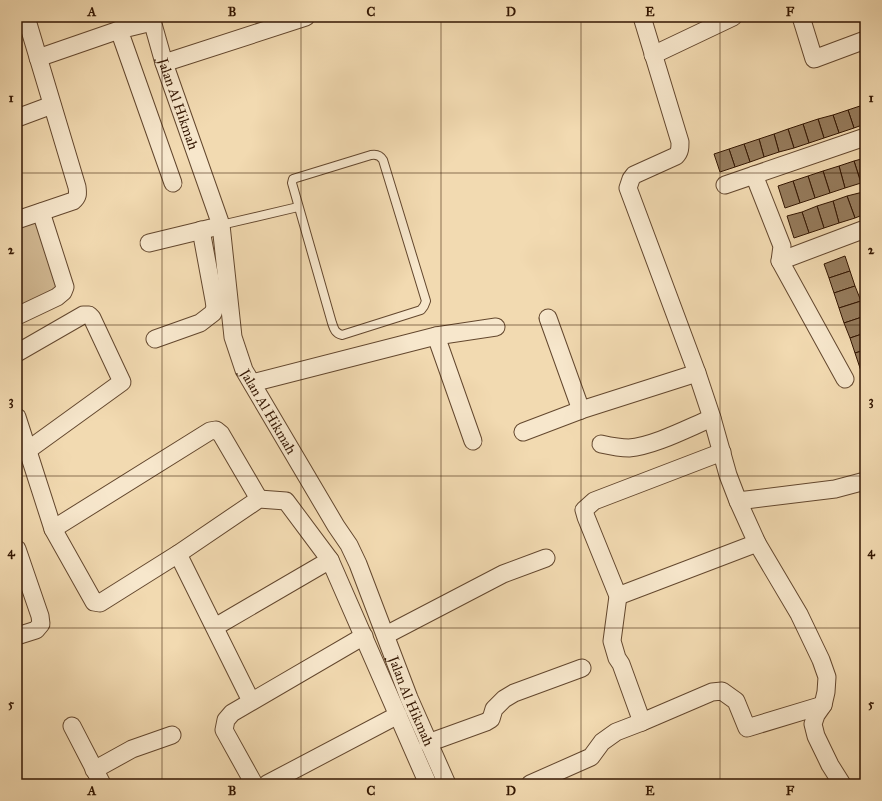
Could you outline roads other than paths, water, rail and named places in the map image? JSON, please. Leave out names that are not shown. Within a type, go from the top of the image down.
[{"type":"street","points":[[17,220],[72,201],[78,196],[77,187],[26,17]]},
{"type":"street","points":[[164,62],[306,17]]},
{"type":"street","points":[[642,17],[680,142],[680,148],[678,154],[671,159],[634,175],[628,188],[697,373],[712,418],[728,475],[738,501],[757,543],[799,614],[821,660],[827,677],[826,692],[813,724],[816,736],[830,765],[842,784]]},
{"type":"street","points":[[653,55],[732,17]]},
{"type":"street","points":[[801,17],[814,59],[865,40]]},
{"type":"street","points":[[38,58],[151,19]]},
{"type":"street","name":"Jalan Al Hikmah","points":[[151,19],[164,62],[221,225],[233,337],[244,370],[336,526],[349,545],[428,743],[447,784]]},
{"type":"street","points":[[119,30],[173,183]]},
{"type":"street","points":[[17,118],[52,105]]},
{"type":"street","points":[[725,185],[865,137]]},
{"type":"street","points":[[754,175],[782,246],[780,260],[845,380]]},
{"type":"street","points":[[17,316],[57,296],[63,292],[65,287],[41,212]]},
{"type":"street","points":[[149,243],[221,225]]},
{"type":"street","points":[[780,260],[865,229]]},
{"type":"street","points":[[155,339],[200,323],[213,313],[215,307],[213,292],[201,230]]},
{"type":"street","points":[[17,353],[83,315],[89,315],[92,318],[122,382],[28,450]]},
{"type":"street","points":[[548,318],[581,410]]},
{"type":"street","points":[[252,382],[436,336],[496,326]]},
{"type":"street","points":[[436,336],[473,441]]},
{"type":"street","points":[[523,432],[581,410],[697,373]]},
{"type":"street","points":[[17,417],[53,529],[94,602],[97,603],[178,554],[259,499],[286,501],[330,560],[428,784]]},
{"type":"street","points":[[601,444],[628,448],[653,443],[712,418]]},
{"type":"street","points":[[53,529],[210,431],[216,430],[221,434],[259,499]]},
{"type":"street","points":[[642,722],[621,664],[616,658],[612,640],[618,596],[584,512],[586,508],[594,502],[722,452]]},
{"type":"street","points":[[738,501],[835,489],[865,481]]},
{"type":"street","points":[[618,596],[757,543]]},
{"type":"street","points":[[17,549],[40,616],[41,624],[36,630],[17,636]]},
{"type":"street","points":[[178,554],[252,701]]},
{"type":"street","points":[[386,635],[503,574],[546,558]]},
{"type":"street","points":[[215,627],[330,560]]},
{"type":"street","points":[[254,784],[224,730],[226,720],[232,713],[364,636]]},
{"type":"street","points":[[428,743],[486,722],[491,719],[494,709],[498,703],[514,693],[582,668]]},
{"type":"street","points":[[530,784],[592,757],[602,742],[616,732],[712,692],[722,691],[736,701],[747,728],[822,705]]},
{"type":"street","points":[[267,784],[398,714]]},
{"type":"street","points":[[72,726],[98,777],[132,749],[172,735]]},
{"type":"lane","points":[[371,155],[381,156],[424,293],[426,300],[424,306],[420,310],[342,334],[337,334],[334,330],[298,207],[292,183],[293,179],[371,155]]},
{"type":"lane","points":[[221,225],[298,207]]}]
